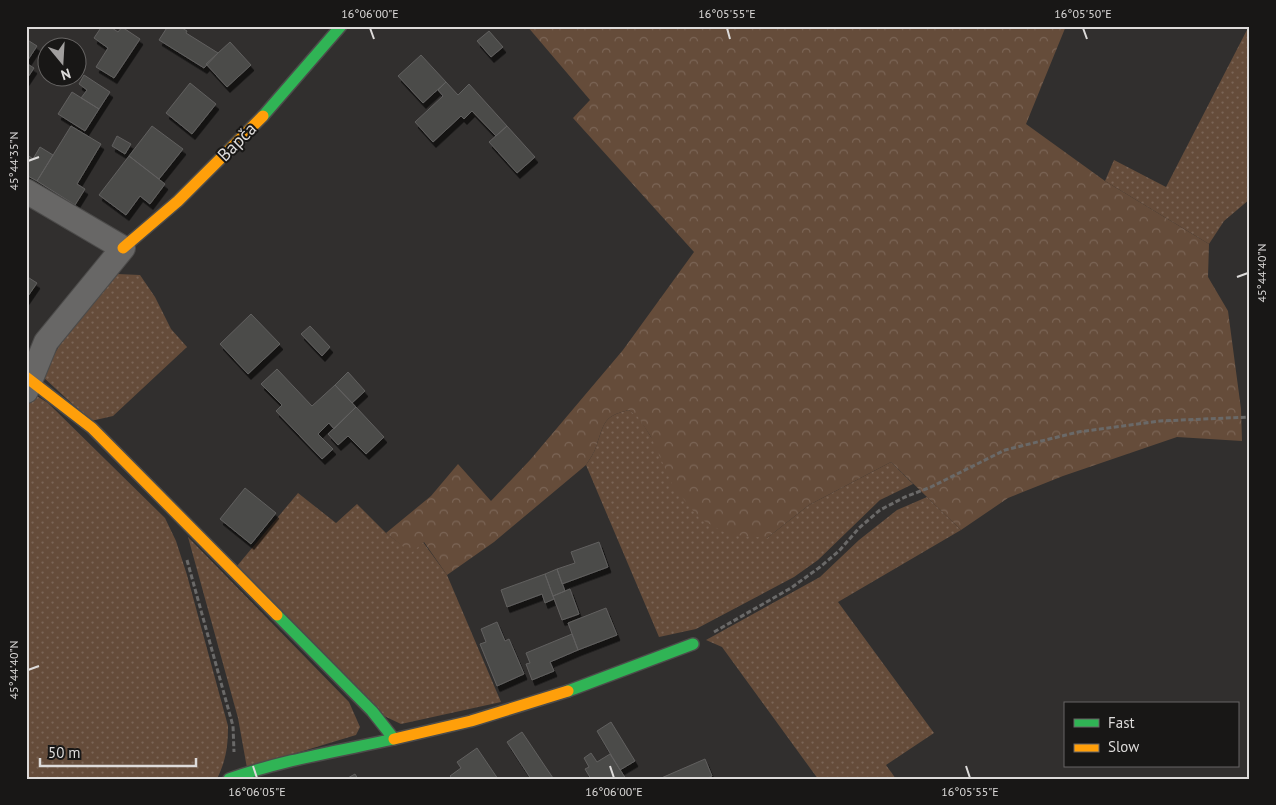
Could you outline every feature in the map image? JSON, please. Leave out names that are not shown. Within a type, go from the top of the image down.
[{"type":"street","name":"Bapča","points":[[28,382],[46,342],[124,248],[178,201],[261,118],[341,26]]},
{"type":"street","points":[[26,191],[124,248]]},
{"type":"street","points":[[28,382],[92,428],[372,712],[394,739]]},
{"type":"street","points":[[229,779],[285,762],[471,722],[636,667],[693,644]]},
{"type":"path","points":[[693,644],[799,583],[839,551],[859,528],[880,510],[1005,450],[1088,431],[1160,421],[1250,417]]},
{"type":"path","points":[[186,555],[233,726],[235,745],[229,779]]},
{"type":"green space","points":[[527,26],[1066,26],[1026,124],[1105,181],[1209,244],[1208,277],[1228,311],[1241,409],[1242,441],[1177,437],[1063,476],[1008,498],[961,530],[891,462],[809,505],[767,538],[727,534],[699,518],[673,486],[651,437],[638,417],[629,410],[614,415],[605,422],[594,452],[586,465],[494,542],[447,575],[424,542],[411,553],[386,533],[431,496],[458,464],[491,501],[530,460],[623,350],[694,252],[573,118],[590,100]]},
{"type":"green space","points":[[1249,26],[1250,199],[1224,221],[1209,244],[1105,181],[1114,160],[1166,187]]},
{"type":"green space","points":[[117,274],[140,275],[155,297],[171,329],[187,347],[113,416],[91,421],[43,377],[67,335]]},
{"type":"green space","points":[[32,393],[48,403],[165,518],[176,541],[187,575],[228,726],[226,753],[217,779],[26,779],[26,406]]},
{"type":"green space","points":[[629,410],[638,416],[651,437],[767,538],[809,505],[891,462],[913,484],[880,500],[818,560],[794,577],[696,629],[659,637],[586,465],[594,452],[605,422],[620,412]]},
{"type":"green space","points":[[298,493],[336,523],[357,504],[386,533],[411,552],[423,542],[447,575],[501,702],[401,724],[384,716],[237,566]]},
{"type":"green space","points":[[927,497],[961,530],[838,602],[934,733],[886,765],[896,779],[818,779],[722,647],[706,640],[820,577],[859,540],[897,510]]},
{"type":"green space","points":[[188,537],[349,702],[360,727],[356,735],[247,768],[238,718]]},
{"type":"building","points":[[102,26],[109,26],[118,32],[122,27],[140,39],[114,78],[96,67],[108,48],[94,38]]},
{"type":"building","points":[[168,26],[179,26],[187,31],[186,33],[218,53],[204,68],[159,40]]},
{"type":"building","points":[[489,31],[503,47],[491,57],[477,41]]},
{"type":"building","points":[[26,39],[37,46],[26,63]]},
{"type":"building","points":[[230,42],[251,65],[227,87],[206,64]]},
{"type":"building","points":[[421,55],[446,82],[423,103],[398,76]]},
{"type":"building","points":[[26,63],[34,68],[26,80]]},
{"type":"building","points":[[88,78],[110,92],[99,109],[81,98],[87,90],[84,88],[88,88]]},
{"type":"building","points":[[446,82],[458,95],[469,84],[507,126],[496,136],[472,111],[464,119],[461,116],[433,142],[415,122],[443,96],[438,90]]},
{"type":"building","points":[[190,83],[216,104],[192,134],[166,113]]},
{"type":"building","points":[[72,92],[99,109],[85,131],[58,114]]},
{"type":"building","points":[[71,126],[101,144],[77,184],[85,189],[75,205],[37,181]]},
{"type":"building","points":[[152,126],[183,149],[159,179],[129,156]]},
{"type":"building","points":[[507,126],[535,157],[517,173],[489,142]]},
{"type":"building","points":[[117,136],[131,144],[125,154],[112,146]]},
{"type":"building","points":[[40,147],[53,155],[37,181],[26,175],[26,154],[33,159]]},
{"type":"building","points":[[129,156],[165,184],[150,204],[140,196],[126,215],[99,195]]},
{"type":"building","points":[[26,276],[37,283],[26,299]]},
{"type":"building","points":[[251,314],[280,344],[248,374],[220,344]]},
{"type":"building","points":[[310,326],[330,347],[322,356],[301,334]]},
{"type":"building","points":[[277,369],[312,406],[335,385],[356,407],[334,429],[329,423],[318,434],[333,449],[322,459],[276,411],[282,405],[261,384]]},
{"type":"building","points":[[348,372],[365,391],[352,403],[335,385]]},
{"type":"building","points":[[356,407],[384,437],[366,454],[348,436],[338,445],[328,434]]},
{"type":"building","points":[[245,488],[276,513],[251,544],[220,519]]},
{"type":"building","points":[[599,542],[608,567],[562,584],[557,569],[575,563],[571,552]]},
{"type":"building","points":[[557,569],[565,591],[553,596],[545,574]]},
{"type":"building","points":[[545,574],[554,599],[545,603],[542,594],[507,607],[501,590]]},
{"type":"building","points":[[570,589],[579,614],[562,620],[553,596]]},
{"type":"building","points":[[606,608],[617,635],[578,650],[568,623]]},
{"type":"building","points":[[497,622],[505,641],[509,639],[524,674],[497,686],[480,644],[486,642],[481,629]]},
{"type":"building","points":[[572,634],[578,650],[550,662],[554,671],[532,680],[526,664],[530,663],[526,653]]},
{"type":"building","points":[[611,722],[635,761],[620,770],[597,731]]},
{"type":"building","points":[[522,732],[552,779],[531,779],[507,742]]},
{"type":"building","points":[[477,748],[498,779],[453,779],[450,776],[461,768],[457,762]]},
{"type":"building","points":[[591,753],[597,762],[610,754],[626,779],[591,779],[585,769],[589,767],[584,758]]},
{"type":"building","points":[[705,759],[712,776],[706,779],[659,779]]},
{"type":"building","points":[[355,774],[358,779],[346,779]]},
{"type":"traffic: fast","points":[[263,116],[341,26]]},
{"type":"traffic: fast","points":[[229,779],[290,761],[394,739],[372,711],[277,615]]},
{"type":"traffic: fast","points":[[568,691],[693,644]]},
{"type":"traffic: slow","points":[[123,248],[178,201],[263,116]]},
{"type":"traffic: slow","points":[[26,377],[92,428],[277,615]]},
{"type":"traffic: slow","points":[[394,739],[471,721],[568,691]]}]
